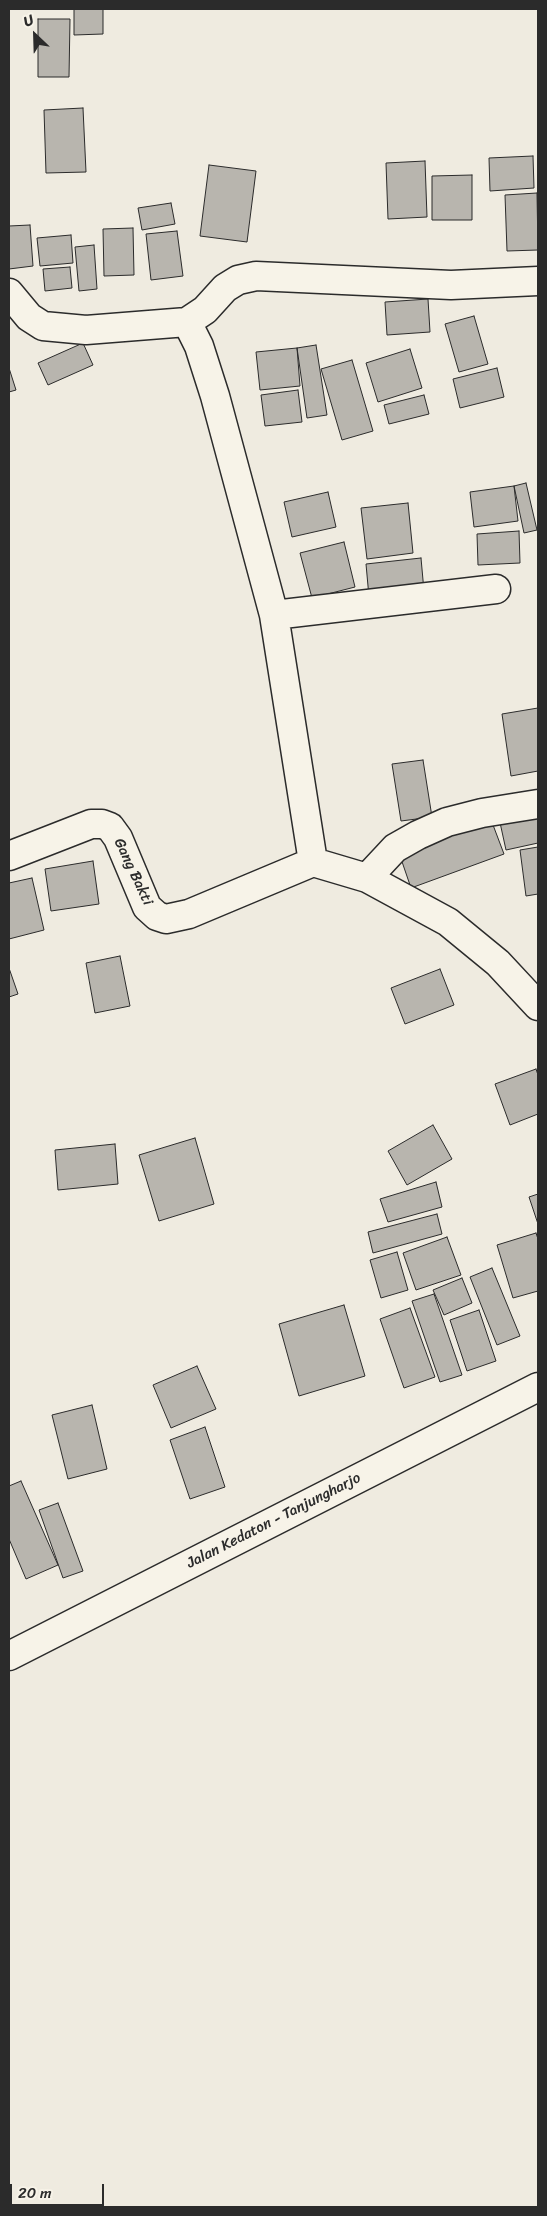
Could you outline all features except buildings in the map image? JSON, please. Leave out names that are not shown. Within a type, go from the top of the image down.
[{"type":"street","points":[[9,293],[29,317],[43,326],[86,330],[187,322],[205,310],[225,288],[238,280],[256,276],[451,285],[538,281]]},
{"type":"street","points":[[187,322],[199,346],[215,396],[274,615],[313,862],[367,878],[448,922],[498,963],[538,1006]]},
{"type":"street","points":[[274,615],[496,589]]},
{"type":"street","points":[[367,878],[396,848],[418,835],[447,822],[482,813],[538,804]]},
{"type":"street","name":"Gang Bakti","points":[[9,856],[91,824],[102,824],[110,827],[118,838],[147,907],[157,916],[166,919],[189,914],[313,862]]},
{"type":"street","name":"Jalan Kedaton - Tanjungharjo","points":[[9,1656],[538,1387]]}]
